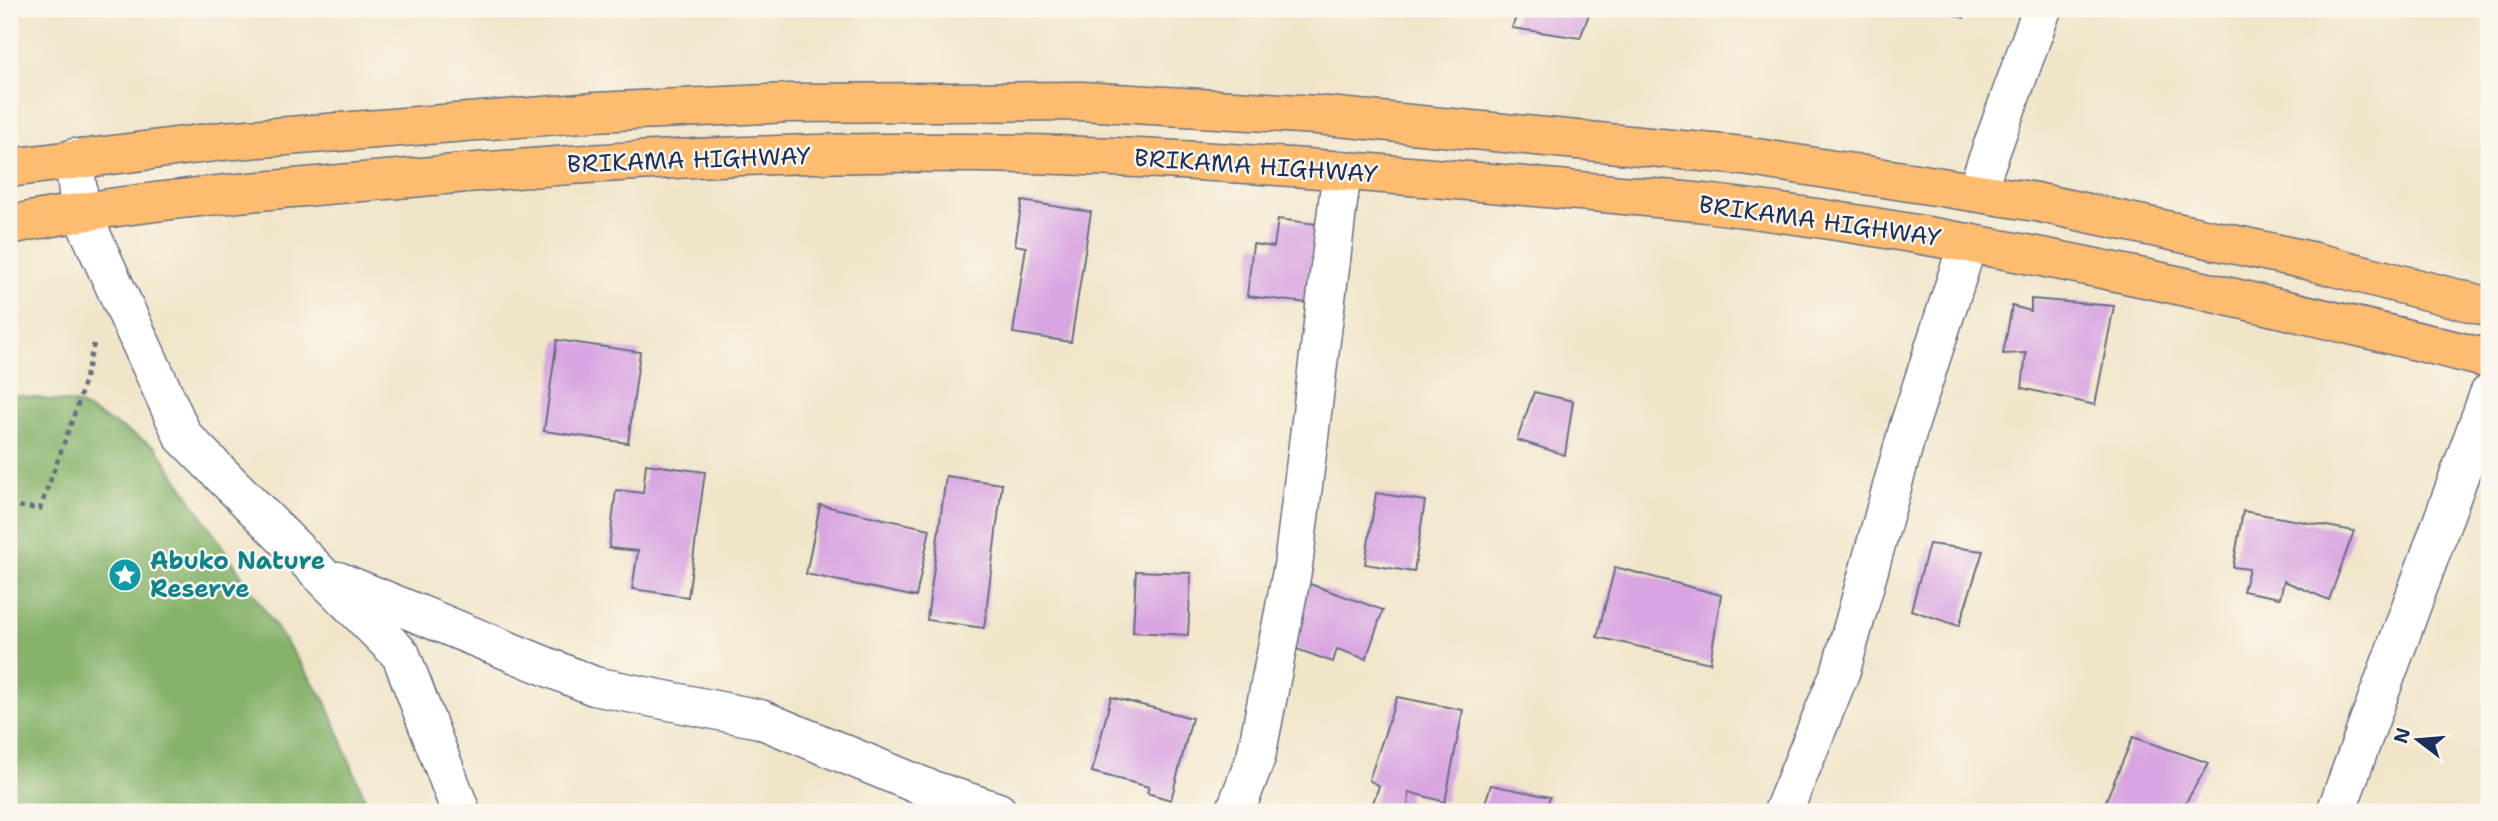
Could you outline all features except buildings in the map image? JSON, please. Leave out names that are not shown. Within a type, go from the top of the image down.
[{"type":"highway","name":"BRIKAMA HIGHWAY","points":[[9,168],[236,140],[595,112],[789,103],[1082,101],[1317,115],[1730,154],[2036,202],[2311,261],[2489,307]]},
{"type":"highway","name":"BRIKAMA HIGHWAY","points":[[9,225],[80,211],[544,166],[839,153],[1083,156],[1342,170],[1714,204],[1968,243],[2296,311],[2489,359]]},
{"type":"street","points":[[1976,192],[2042,9]]},
{"type":"street","points":[[74,158],[80,211],[183,436],[401,655],[461,812]]},
{"type":"street","points":[[1235,812],[1256,757],[1293,566],[1342,170]]},
{"type":"street","points":[[1783,812],[1841,670],[1909,426],[1968,243]]},
{"type":"street","points":[[2336,812],[2489,394]]},
{"type":"street","points":[[320,574],[594,686],[760,719],[929,789],[998,812]]},
{"type":"path","points":[[9,505],[40,509],[78,404],[111,278]]},
{"type":"green space","name":"Abuko Nature Reserve","points":[[9,394],[78,404],[156,447],[326,702],[370,812],[9,812]]},
{"type":"place","name":"Abuko Nature Reserve","points":[[125,575]]}]
